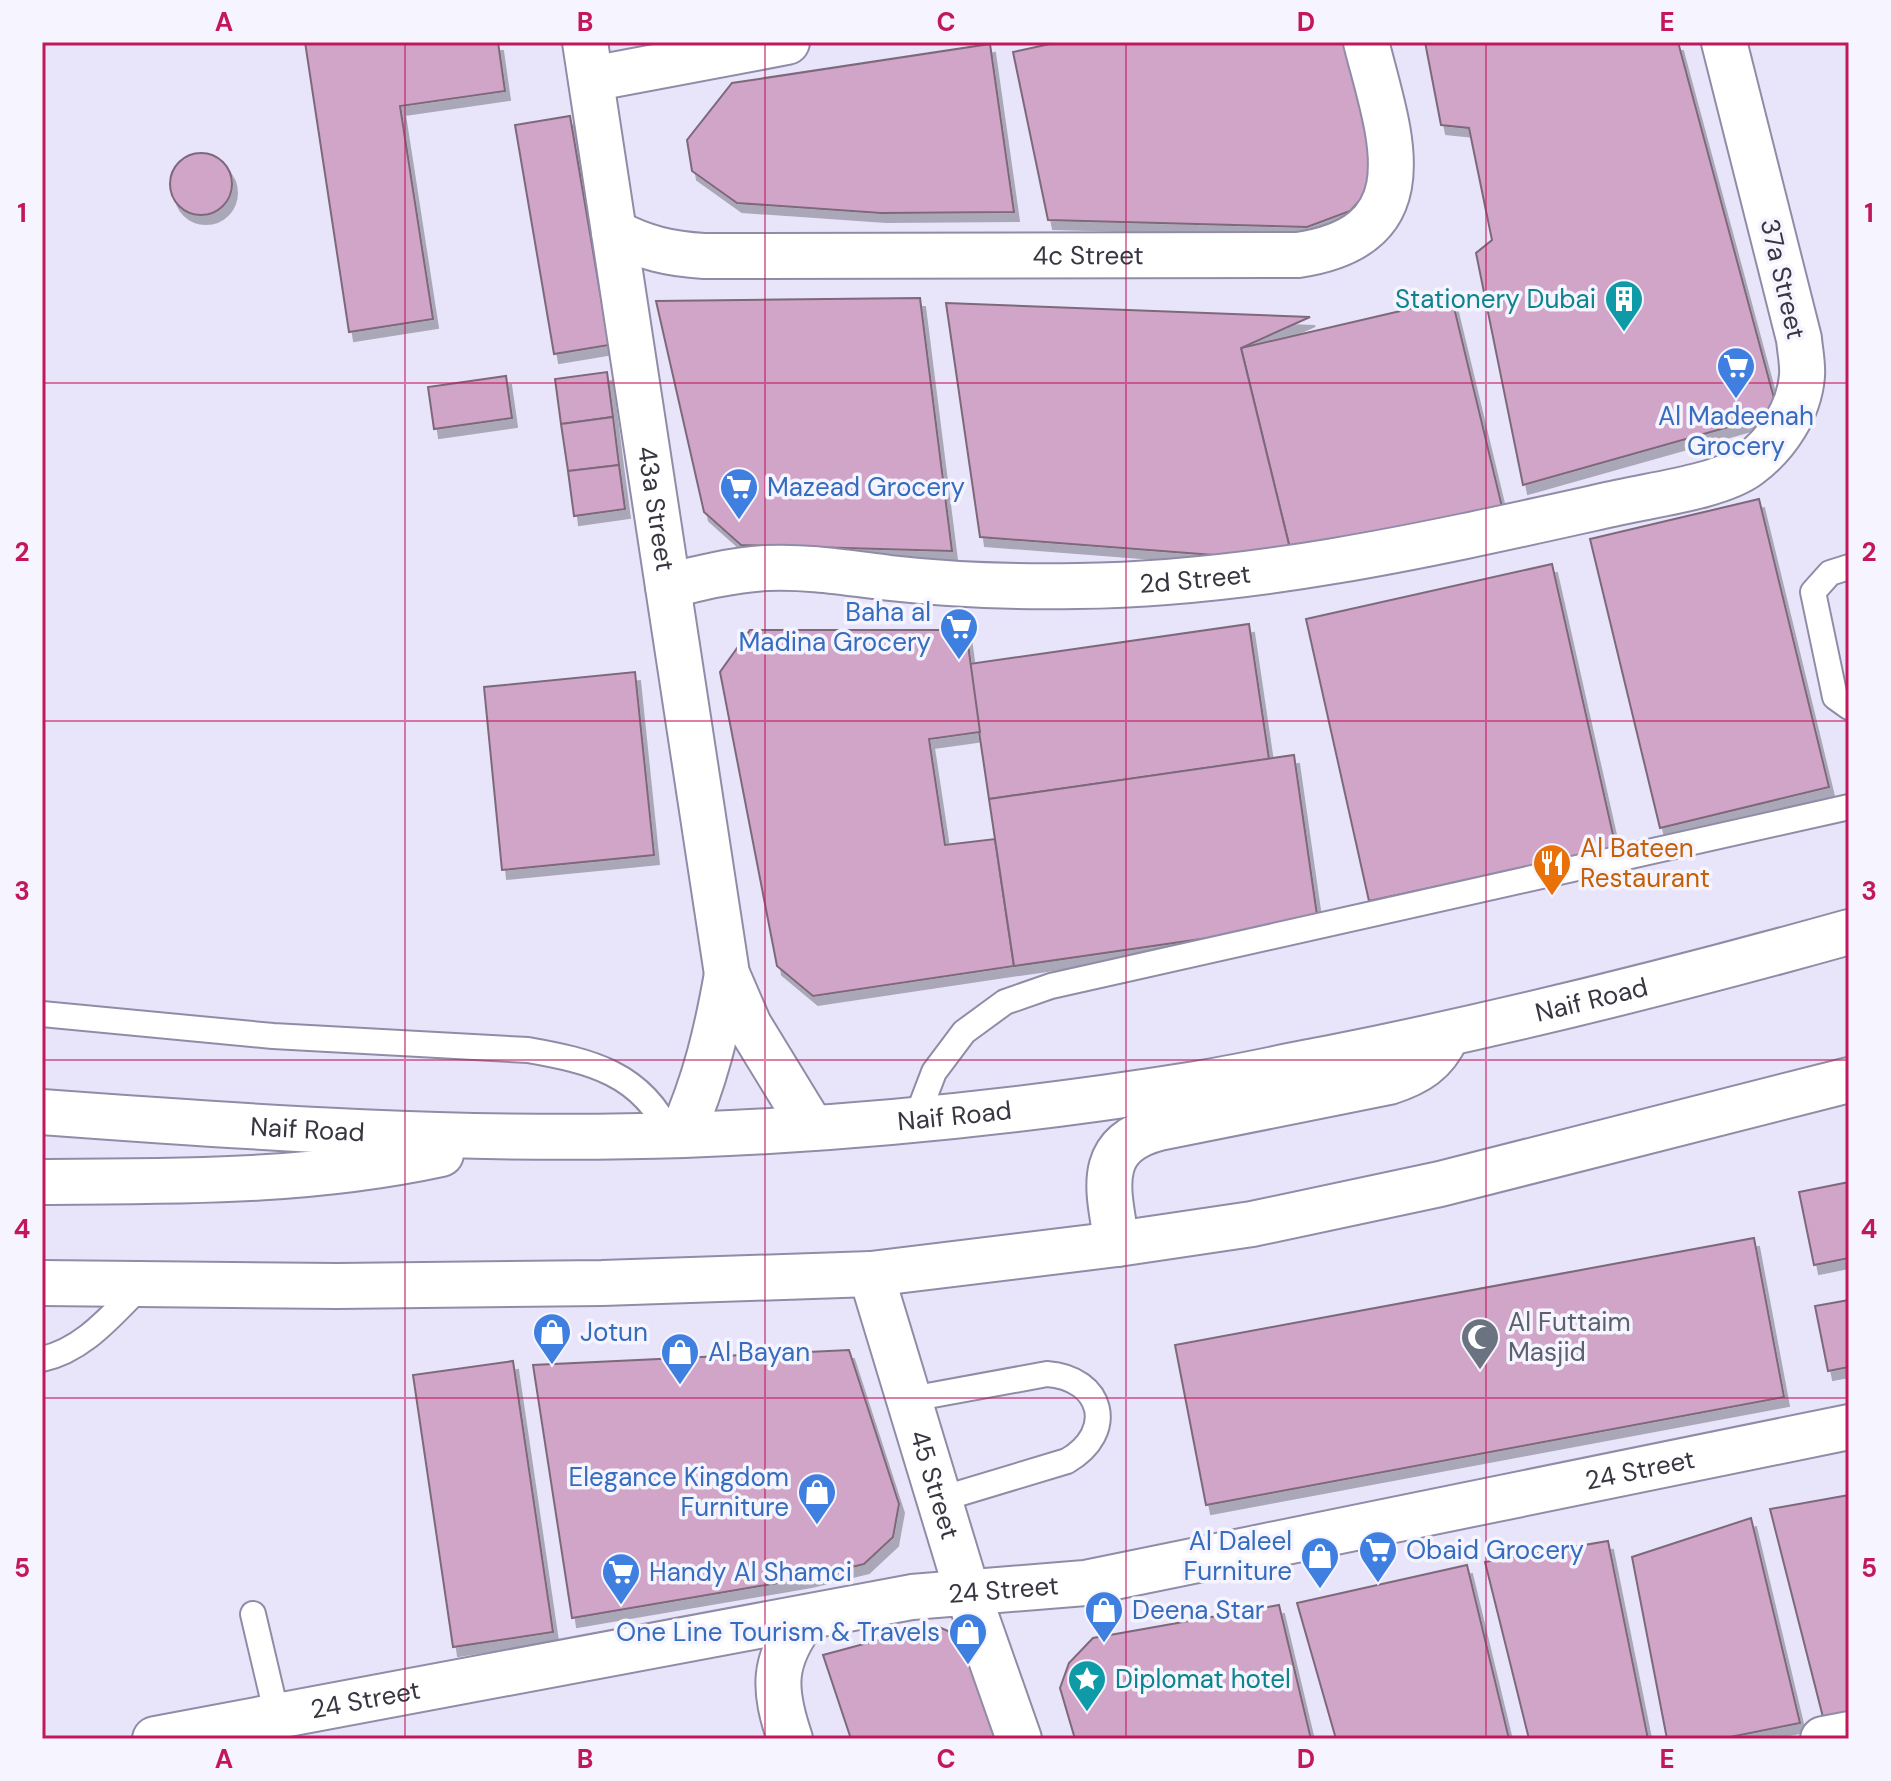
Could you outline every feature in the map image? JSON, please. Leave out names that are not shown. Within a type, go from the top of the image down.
[{"type":"street","points":[[588,60],[787,42]]},
{"type":"street","name":"4c Street","points":[[614,232],[641,246],[672,254],[704,256],[1298,255],[1326,251],[1352,239],[1373,220],[1387,195],[1393,167],[1390,140],[1366,42]]},
{"type":"street","name":"37a Street","points":[[1714,481],[1747,467],[1774,442],[1793,410],[1802,376],[1799,339],[1724,42]]},
{"type":"street","name":"43a Street","points":[[588,60],[727,974],[749,1025],[812,1128]]},
{"type":"street","name":"2d Street","points":[[668,586],[719,573],[767,568],[815,568],[970,584],[1076,586],[1182,582],[1287,570],[1714,481]]},
{"type":"street","name":"Naif Road","points":[[42,1112],[282,1130],[509,1138],[676,1135],[916,1119],[1199,1084],[1447,1035],[1650,987],[1849,932]]},
{"type":"street","name":"43a Street","points":[[676,1135],[698,1096],[711,1057],[727,974]]},
{"type":"street","points":[[1117,1244],[1108,1187],[1109,1170],[1116,1154],[1127,1141],[1159,1128],[1411,1075],[1440,1051],[1447,1035]]},
{"type":"street","points":[[42,1283],[337,1286],[602,1283],[871,1274],[1252,1224],[1440,1184],[1849,1080]]},
{"type":"street","points":[[42,1182],[241,1181],[332,1173],[421,1158],[509,1138]]},
{"type":"street","name":"45 Street","points":[[871,1274],[967,1591],[1019,1739]]},
{"type":"street","name":"24 Street","points":[[155,1739],[912,1597],[1085,1583],[1849,1427]]},
{"type":"street","points":[[790,1739],[777,1690],[779,1663],[789,1639],[805,1618]]},
{"type":"street","points":[[1823,1739],[1849,1734]]},
{"type":"lane","points":[[1849,567],[1830,573],[1813,592],[1835,697],[1849,707]]},
{"type":"lane","points":[[916,1119],[934,1072],[964,1032],[1005,1002],[1051,986],[1849,807]]},
{"type":"lane","points":[[42,1014],[273,1036],[528,1050],[567,1057],[603,1069],[637,1087],[676,1135]]},
{"type":"lane","points":[[42,1359],[79,1344],[144,1283]]},
{"type":"lane","points":[[911,1399],[1047,1374],[1064,1375],[1078,1381],[1090,1393],[1097,1408],[1098,1424],[1093,1440],[1067,1461],[941,1499]]},
{"type":"lane","points":[[253,1614],[277,1716]]},
{"type":"building","points":[[305,42],[498,42],[505,91],[400,106],[433,319],[349,332]]},
{"type":"building","points":[[1059,42],[1357,42],[1376,183],[1350,211],[1307,227],[1048,220],[1013,52]]},
{"type":"building","name":"Stationery Dubai","points":[[1425,42],[1678,42],[1778,413],[1523,485],[1476,253],[1492,240],[1469,128],[1441,125]]},
{"type":"building","points":[[990,44],[1014,212],[881,213],[737,203],[692,171],[687,140],[732,83]]},
{"type":"building","points":[[570,116],[609,345],[554,354],[515,125]]},
{"type":"building","points":[[195,153],[207,153],[223,162],[230,172],[230,196],[223,206],[207,215],[195,215],[175,201],[170,190],[170,178],[184,158]]},
{"type":"building","points":[[920,298],[952,551],[741,545],[704,512],[656,301]]},
{"type":"building","points":[[1452,299],[1503,511],[1293,561],[1241,348]]},
{"type":"building","points":[[946,303],[1310,317],[1241,348],[1293,561],[980,537]]},
{"type":"building","points":[[607,372],[613,417],[561,424],[555,379]]},
{"type":"building","points":[[506,376],[512,418],[434,429],[428,387]]},
{"type":"building","points":[[613,417],[619,465],[568,471],[561,424]]},
{"type":"building","points":[[619,465],[625,509],[574,516],[568,471]]},
{"type":"building","points":[[1759,499],[1829,787],[1660,828],[1590,539]]},
{"type":"building","points":[[1552,564],[1616,848],[1369,901],[1306,619]]},
{"type":"building","points":[[1249,624],[1269,759],[989,799],[969,664]]},
{"type":"building","points":[[750,630],[966,630],[980,732],[929,739],[945,845],[995,839],[1014,966],[813,996],[777,966],[720,672]]},
{"type":"building","points":[[635,672],[654,855],[502,870],[484,687]]},
{"type":"building","points":[[1294,755],[1318,922],[1014,966],[989,799]]},
{"type":"building","points":[[1849,1182],[1849,1258],[1814,1265],[1799,1192]]},
{"type":"building","name":"Al Futtaim Masjid","points":[[1754,1238],[1784,1397],[1206,1505],[1175,1345]]},
{"type":"building","points":[[1849,1300],[1849,1367],[1828,1371],[1815,1306]]},
{"type":"building","points":[[849,1350],[899,1504],[893,1537],[864,1564],[807,1578],[572,1618],[533,1365]]},
{"type":"building","points":[[513,1361],[553,1632],[453,1647],[413,1375]]},
{"type":"building","points":[[1849,1495],[1849,1717],[1824,1721],[1770,1509]]},
{"type":"building","points":[[1751,1518],[1800,1723],[1720,1739],[1667,1739],[1632,1557]]},
{"type":"building","points":[[1608,1541],[1648,1739],[1529,1739],[1485,1562]]},
{"type":"building","points":[[1467,1565],[1509,1739],[1336,1739],[1297,1603]]},
{"type":"building","points":[[1279,1605],[1311,1739],[1075,1739],[1060,1688],[1069,1663],[1093,1638]]},
{"type":"building","points":[[934,1625],[976,1643],[1009,1739],[851,1739],[823,1655]]},
{"type":"place","name":"Stationery Dubai","points":[[1624,333]]},
{"type":"place","name":"Al Madeenah Grocery","points":[[1736,400]]},
{"type":"place","name":"Mazead Grocery","points":[[739,521]]},
{"type":"place","name":"Baha al Madina Grocery","points":[[959,661]]},
{"type":"place","name":"Al Bateen Restaurant","points":[[1552,897]]},
{"type":"place","name":"Jotun","points":[[552,1366]]},
{"type":"place","name":"Al Futtaim Masjid","points":[[1480,1371]]},
{"type":"place","name":"Al Bayan","points":[[680,1386]]},
{"type":"place","name":"Elegance Kingdom Furniture","points":[[817,1526]]},
{"type":"place","name":"Obaid Grocery","points":[[1378,1584]]},
{"type":"place","name":"Al Daleel Furniture","points":[[1320,1590]]},
{"type":"place","name":"Handy Al Shamci","points":[[621,1606]]},
{"type":"place","name":"Deena Star","points":[[1104,1644]]},
{"type":"place","name":"One Line Tourism & Travels","points":[[968,1666]]},
{"type":"place","name":"Diplomat hotel","points":[[1087,1713]]}]
